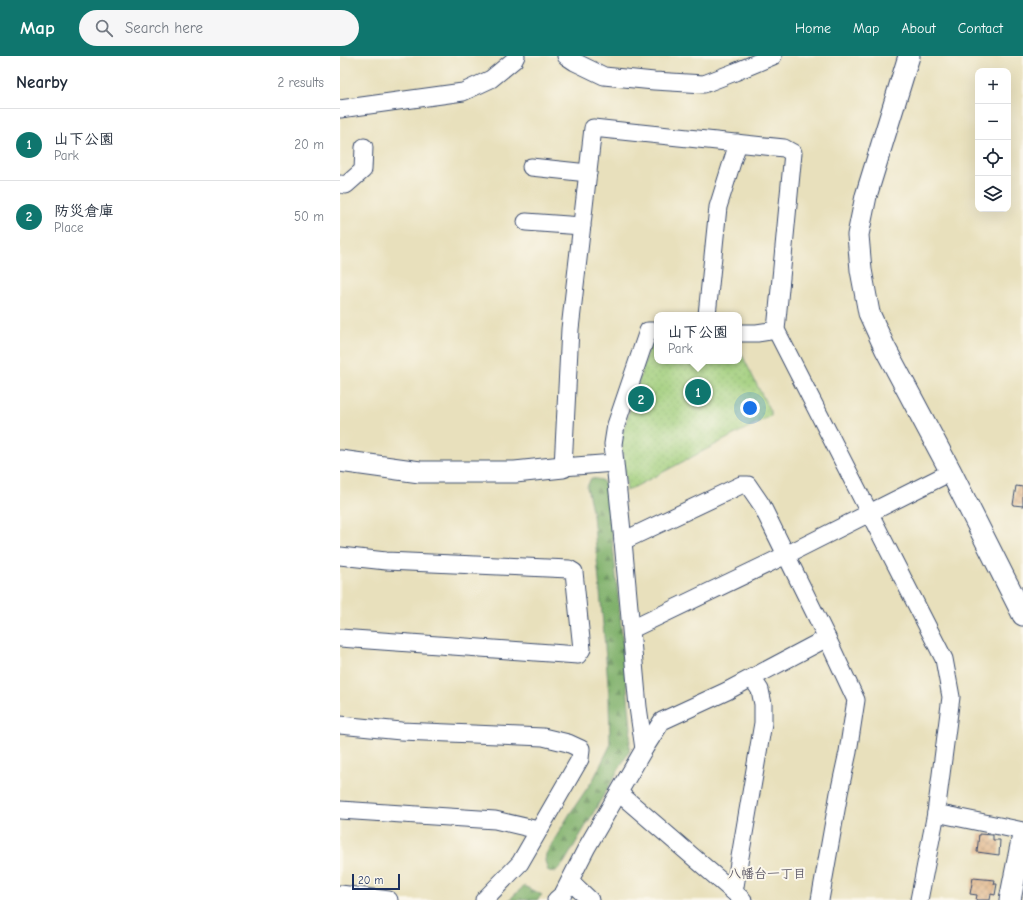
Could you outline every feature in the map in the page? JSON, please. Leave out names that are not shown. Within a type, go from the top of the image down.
[{"type":"street","points":[[340,109],[463,92],[491,79],[514,60],[516,56]]},
{"type":"street","points":[[566,56],[604,76],[704,84],[773,56]]},
{"type":"street","points":[[909,56],[866,196],[858,235],[861,270],[868,313],[885,348],[952,472],[1023,615]]},
{"type":"street","points":[[563,467],[570,329],[594,128],[784,148],[793,153],[776,330],[944,659],[952,697],[936,813],[919,900]]},
{"type":"street","points":[[707,312],[718,207],[738,143]]},
{"type":"street","points":[[340,184],[346,185],[363,170],[364,147]]},
{"type":"street","points":[[531,167],[588,173]]},
{"type":"street","points":[[526,222],[582,226]]},
{"type":"street","points":[[644,749],[638,707],[624,541],[613,444],[616,426],[648,330],[654,331]]},
{"type":"street","points":[[742,333],[757,333],[776,330]]},
{"type":"street","points":[[340,461],[420,472],[515,472],[614,463]]},
{"type":"street","points":[[632,629],[786,555],[952,472]]},
{"type":"street","points":[[624,541],[741,485],[748,485],[761,504],[856,700],[848,752],[839,793],[820,900]]},
{"type":"street","points":[[340,556],[386,561],[569,569],[574,572],[582,649],[578,655],[340,638]]},
{"type":"street","points":[[556,900],[563,894],[587,847],[662,721],[752,678],[827,638]]},
{"type":"street","points":[[739,896],[763,723],[763,704],[760,690],[752,678]]},
{"type":"street","points":[[340,725],[401,732],[543,738],[568,743],[581,749],[580,759],[520,863],[484,900]]},
{"type":"street","points":[[619,793],[739,896]]},
{"type":"street","points":[[340,810],[495,820],[538,830]]},
{"type":"street","points":[[936,813],[1023,831]]},
{"type":"street","points":[[1010,900],[1023,835]]},
{"type":"street","points":[[570,881],[590,900]]},
{"type":"street","points":[[340,894],[389,900]]},
{"type":"green space","points":[[654,343],[654,364],[742,364],[742,355],[772,415],[627,491],[621,438],[650,345]]},
{"type":"green space","points":[[591,478],[602,480],[607,487],[631,727],[629,752],[564,863],[556,872],[548,871],[545,861],[546,854],[569,815],[594,778],[610,746],[609,695],[604,635],[593,515],[587,487]]},
{"type":"green space","points":[[524,886],[542,895],[537,900],[509,900]]},
{"type":"building","points":[[640,393],[645,394],[642,406],[637,405]]},
{"type":"building","points":[[1016,486],[1023,487],[1023,506],[1013,505]]},
{"type":"building","points":[[979,834],[993,835],[993,840],[1000,840],[999,855],[977,852]]},
{"type":"building","points":[[973,878],[995,880],[994,884],[997,884],[995,895],[991,894],[990,900],[976,900],[977,895],[970,894]]},
{"type":"place","name":"山下公園","points":[[698,392]]},
{"type":"place","name":"防災倉庫","points":[[641,399]]},
{"type":"district","name":"八幡台一丁目","points":[[767,873]]}]
